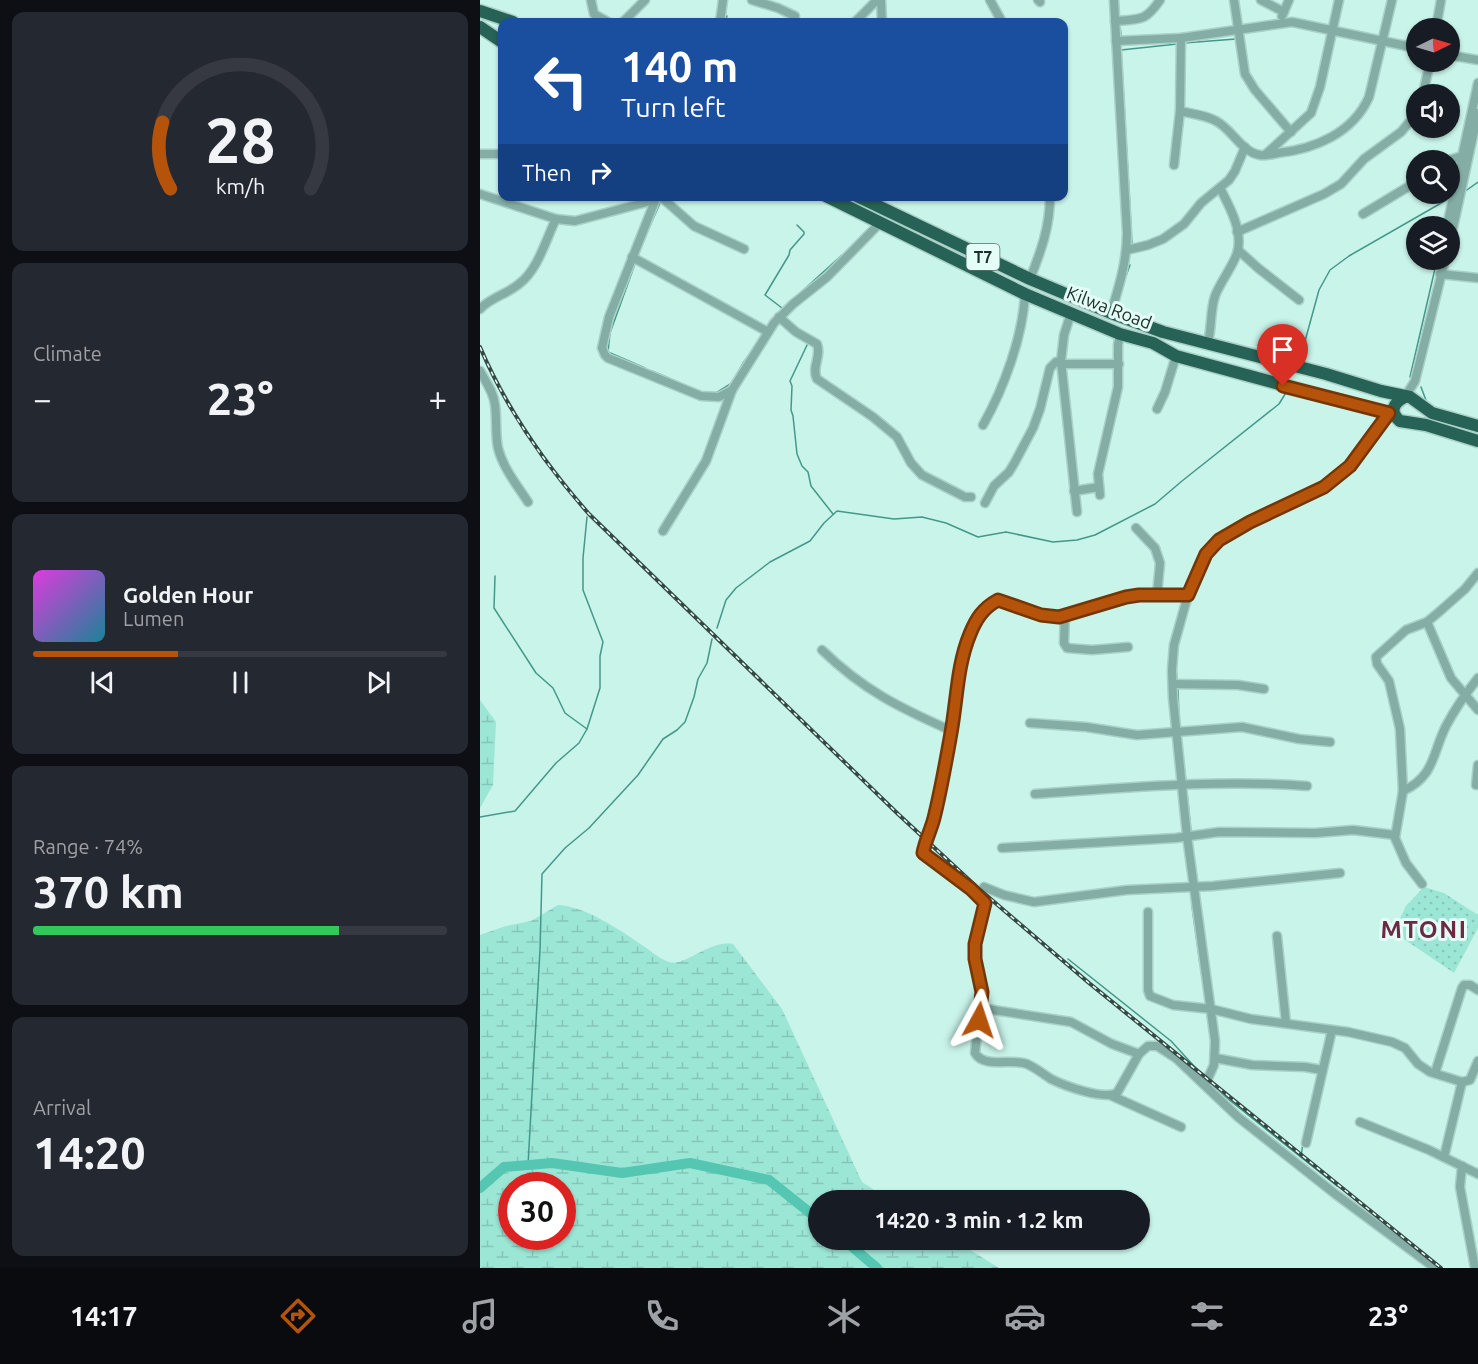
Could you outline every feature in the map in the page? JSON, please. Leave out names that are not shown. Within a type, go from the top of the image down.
[{"type":"highway","points":[[480,10],[502,18]]},
{"type":"highway","points":[[480,27],[498,39]]},
{"type":"highway","name":"Kilwa Road","points":[[836,201],[1025,294],[1120,334],[1152,343],[1176,356],[1478,441]]},
{"type":"highway","name":"Kilwa Road","points":[[867,201],[1030,279],[1111,314],[1163,332],[1208,342],[1405,397]]},
{"type":"highway","points":[[1405,397],[1394,404],[1395,419],[1418,417],[1419,405]]},
{"type":"highway","name":"T7","points":[[1405,397],[1415,400],[1432,413],[1478,426]]},
{"type":"street","points":[[591,0],[594,13],[602,18]]},
{"type":"street","points":[[627,18],[645,0]]},
{"type":"street","points":[[721,18],[723,0]]},
{"type":"street","points":[[752,0],[795,16]]},
{"type":"street","points":[[859,18],[879,0]]},
{"type":"street","points":[[879,0],[881,18]]},
{"type":"street","points":[[990,0],[1000,18]]},
{"type":"street","points":[[1111,314],[1127,250],[1127,215],[1114,0]]},
{"type":"street","points":[[1115,21],[1149,15],[1160,0]]},
{"type":"street","points":[[1234,0],[1245,74],[1255,90],[1291,132]]},
{"type":"street","points":[[1261,0],[1284,12]]},
{"type":"street","points":[[1280,22],[1289,0]]},
{"type":"street","points":[[1265,155],[1311,113],[1316,101],[1339,0]]},
{"type":"street","points":[[1180,111],[1218,122],[1245,147],[1258,155],[1314,147],[1325,142],[1360,114],[1369,97],[1392,0]]},
{"type":"street","points":[[1438,18],[1441,0]]},
{"type":"street","points":[[1116,41],[1181,38],[1292,22],[1406,46]]},
{"type":"street","points":[[1174,165],[1180,111],[1181,38]]},
{"type":"street","points":[[1460,57],[1478,60]]},
{"type":"street","points":[[1449,216],[1478,82]]},
{"type":"street","points":[[1456,216],[1478,113]]},
{"type":"street","points":[[1237,232],[1324,194],[1341,184],[1364,159],[1406,126]]},
{"type":"street","points":[[1127,250],[1148,245],[1173,233],[1184,224],[1201,203],[1236,171],[1245,147]]},
{"type":"street","points":[[480,153],[498,154]]},
{"type":"street","points":[[1208,342],[1216,294],[1238,249],[1233,214],[1220,188]]},
{"type":"street","points":[[1363,214],[1406,188]]},
{"type":"street","points":[[480,194],[498,200]]},
{"type":"street","points":[[501,201],[556,219],[575,220],[647,201]]},
{"type":"street","points":[[656,201],[609,317],[602,342],[604,356],[701,396],[719,397],[732,390]]},
{"type":"street","points":[[661,201],[694,226],[744,249]]},
{"type":"street","points":[[1030,279],[1048,227],[1050,201]]},
{"type":"street","points":[[480,309],[486,302],[525,279],[534,267],[556,219]]},
{"type":"street","points":[[663,531],[706,461],[732,390],[768,332],[779,317],[827,277],[880,224]]},
{"type":"street","points":[[1238,249],[1299,300]]},
{"type":"street","points":[[632,256],[768,332]]},
{"type":"street","points":[[1405,397],[1415,381],[1441,270]]},
{"type":"street","points":[[1440,274],[1478,278]]},
{"type":"street","points":[[983,425],[996,402],[1008,367],[1022,316],[1025,294]]},
{"type":"street","points":[[1071,313],[1064,335],[1061,362],[1077,512]]},
{"type":"street","points":[[779,317],[796,332],[817,344],[819,351],[814,368],[817,379],[873,417],[897,437],[911,463],[922,475],[965,497],[971,497]]},
{"type":"street","points":[[1074,491],[1099,491],[1100,468],[1117,395],[1120,334]]},
{"type":"street","points":[[1157,409],[1176,356]]},
{"type":"street","points":[[985,503],[994,486],[1009,472],[1033,428],[1050,368],[1056,362],[1119,364]]},
{"type":"street","points":[[480,371],[495,404],[498,447],[502,459],[514,482],[528,501]]},
{"type":"street","points":[[1415,381],[1419,405]]},
{"type":"street","points":[[1205,1085],[1212,1074],[1215,1058],[1211,1009],[1187,836],[1173,684],[1174,645],[1188,595],[1206,554],[1219,540],[1250,522],[1324,487],[1350,466],[1395,419]]},
{"type":"street","points":[[1136,528],[1155,548],[1160,563],[1157,594]]},
{"type":"street","points":[[1422,884],[1406,864],[1395,835],[1403,791],[1402,754],[1396,708],[1389,681],[1377,664],[1376,657],[1406,630],[1426,621],[1465,589],[1478,573]]},
{"type":"street","points":[[1181,1127],[1112,1096],[1103,1096],[1062,1084],[1023,1063],[997,1062],[979,1058],[975,1049],[982,992],[975,959],[975,944],[985,903],[971,889],[923,853],[934,817],[951,731],[959,672],[969,636],[981,612],[998,600],[1053,617],[1065,616],[1116,599],[1139,595],[1188,595]]},
{"type":"street","points":[[1065,616],[1064,643],[1067,648],[1092,650],[1128,647]]},
{"type":"street","points":[[1426,621],[1451,678],[1478,710]]},
{"type":"street","points":[[822,650],[851,676],[894,705],[951,731]]},
{"type":"street","points":[[1403,791],[1423,778],[1446,727],[1465,694],[1478,678]]},
{"type":"street","points":[[1173,684],[1238,685],[1264,689]]},
{"type":"street","points":[[1030,723],[1086,727],[1137,735],[1242,727],[1299,739],[1330,742]]},
{"type":"street","points":[[1476,785],[1478,765]]},
{"type":"street","points":[[1035,794],[1182,784],[1277,783],[1307,786]]},
{"type":"street","points":[[1002,848],[1219,832],[1315,833],[1353,830],[1395,835]]},
{"type":"street","points":[[984,887],[1034,902],[1127,890],[1194,887],[1340,873]]},
{"type":"street","points":[[1148,912],[1149,995],[1160,1001],[1392,1042],[1405,1048],[1418,1064],[1435,1073],[1462,1082],[1470,1080],[1478,1060]]},
{"type":"street","points":[[1277,936],[1286,1023]]},
{"type":"street","points":[[1435,1073],[1462,988],[1464,985],[1470,985],[1478,990]]},
{"type":"street","points":[[981,1008],[1071,1022],[1112,1044],[1139,1054]]},
{"type":"street","points":[[1306,1143],[1332,1030]]},
{"type":"street","points":[[1112,1096],[1122,1086],[1139,1054],[1148,1046],[1163,1048],[1238,1117],[1275,1147],[1435,1268]]},
{"type":"street","points":[[1215,1058],[1252,1065],[1322,1070]]},
{"type":"street","points":[[1444,1157],[1462,1082]]},
{"type":"street","points":[[1360,1122],[1444,1157],[1478,1174]]},
{"type":"street","points":[[1462,1166],[1460,1187],[1475,1268]]},
{"type":"green space","points":[[480,700],[496,722],[493,785],[480,808]]},
{"type":"green space","points":[[1424,887],[1444,893],[1478,915],[1478,928],[1454,973],[1398,935],[1395,929],[1406,906]]},
{"type":"green space","points":[[558,905],[569,906],[592,915],[669,962],[683,961],[715,946],[733,944],[782,1009],[862,1182],[874,1190],[808,1190],[808,1250],[970,1250],[999,1268],[480,1268],[480,935],[531,921]]},
{"type":"waterway","points":[[725,17],[726,10]]},
{"type":"waterway","points":[[1120,25],[1121,36]]},
{"type":"waterway","points":[[1184,43],[1236,39]]},
{"type":"waterway","points":[[1132,244],[1121,50],[1177,44]]},
{"type":"waterway","points":[[1464,192],[1478,182]]},
{"type":"waterway","points":[[645,237],[661,201]]},
{"type":"waterway","points":[[1299,363],[1319,290],[1330,270],[1349,256],[1440,204]]},
{"type":"waterway","points":[[859,219],[874,226]]},
{"type":"waterway","points":[[782,308],[765,295],[790,250],[804,234],[797,225]]},
{"type":"waterway","points":[[878,228],[917,247]]},
{"type":"waterway","points":[[637,256],[642,244]]},
{"type":"waterway","points":[[921,249],[987,282]]},
{"type":"waterway","points":[[799,294],[842,255]]},
{"type":"waterway","points":[[635,264],[610,333],[608,352],[645,368]]},
{"type":"waterway","points":[[1126,276],[1130,265]]},
{"type":"waterway","points":[[1410,377],[1435,270]]},
{"type":"waterway","points":[[1054,313],[1066,318]]},
{"type":"waterway","points":[[1073,321],[1085,326]]},
{"type":"waterway","points":[[808,343],[790,381],[797,454],[802,466],[808,472],[811,486],[833,514]]},
{"type":"waterway","points":[[736,376],[749,355]]},
{"type":"waterway","points":[[652,371],[678,382]]},
{"type":"waterway","points":[[716,393],[732,383]]},
{"type":"waterway","points":[[1421,387],[1427,403]]},
{"type":"waterway","points":[[717,628],[726,600],[736,588],[770,562],[810,541],[837,511],[894,519],[922,517],[946,523],[978,537],[1006,532],[1053,542],[1077,540],[1095,535],[1155,504],[1279,404],[1287,391]]},
{"type":"waterway","points":[[480,817],[515,811],[556,763],[579,743],[587,729],[600,688],[600,656],[603,642],[583,590],[587,517]]},
{"type":"waterway","points":[[495,576],[494,608],[536,673],[553,688],[565,713],[587,729]]},
{"type":"waterway","points":[[528,1165],[542,874],[638,775],[663,739],[685,722],[698,679],[707,663],[712,639]]},
{"type":"waterway","points":[[1176,667],[1177,680]]},
{"type":"waterway","points":[[1178,688],[1179,719]]},
{"type":"waterway","points":[[1182,748],[1186,782]]},
{"type":"waterway","points":[[1187,793],[1191,831]]},
{"type":"waterway","points":[[1192,839],[1193,851]]},
{"type":"waterway","points":[[1194,859],[1198,884]]},
{"type":"waterway","points":[[1192,906],[1200,964]]},
{"type":"waterway","points":[[1202,915],[1203,928]]},
{"type":"waterway","points":[[1068,959],[1171,1041],[1205,1078]]},
{"type":"waterway","points":[[1213,1087],[1337,1186]]},
{"type":"waterway","points":[[1301,1157],[1303,1143]]},
{"type":"waterway","points":[[480,1188],[504,1167],[552,1163],[622,1173],[690,1163],[769,1180],[808,1211]]},
{"type":"waterway","points":[[856,1250],[877,1268]]},
{"type":"railway","points":[[480,347],[514,414],[542,455],[589,514],[898,814],[979,889],[1089,983],[1441,1268]]},
{"type":"district","name":"MTONI","points":[[1424,930]]},
{"type":"route","points":[[979,1020],[982,992],[975,959],[975,944],[985,903],[978,894],[923,854],[939,792],[951,731],[959,672],[974,624],[981,612],[998,600],[1041,615],[1059,617],[1126,597],[1157,594],[1188,595],[1206,554],[1219,540],[1250,522],[1301,500],[1324,487],[1350,466],[1389,413],[1283,386]]}]
